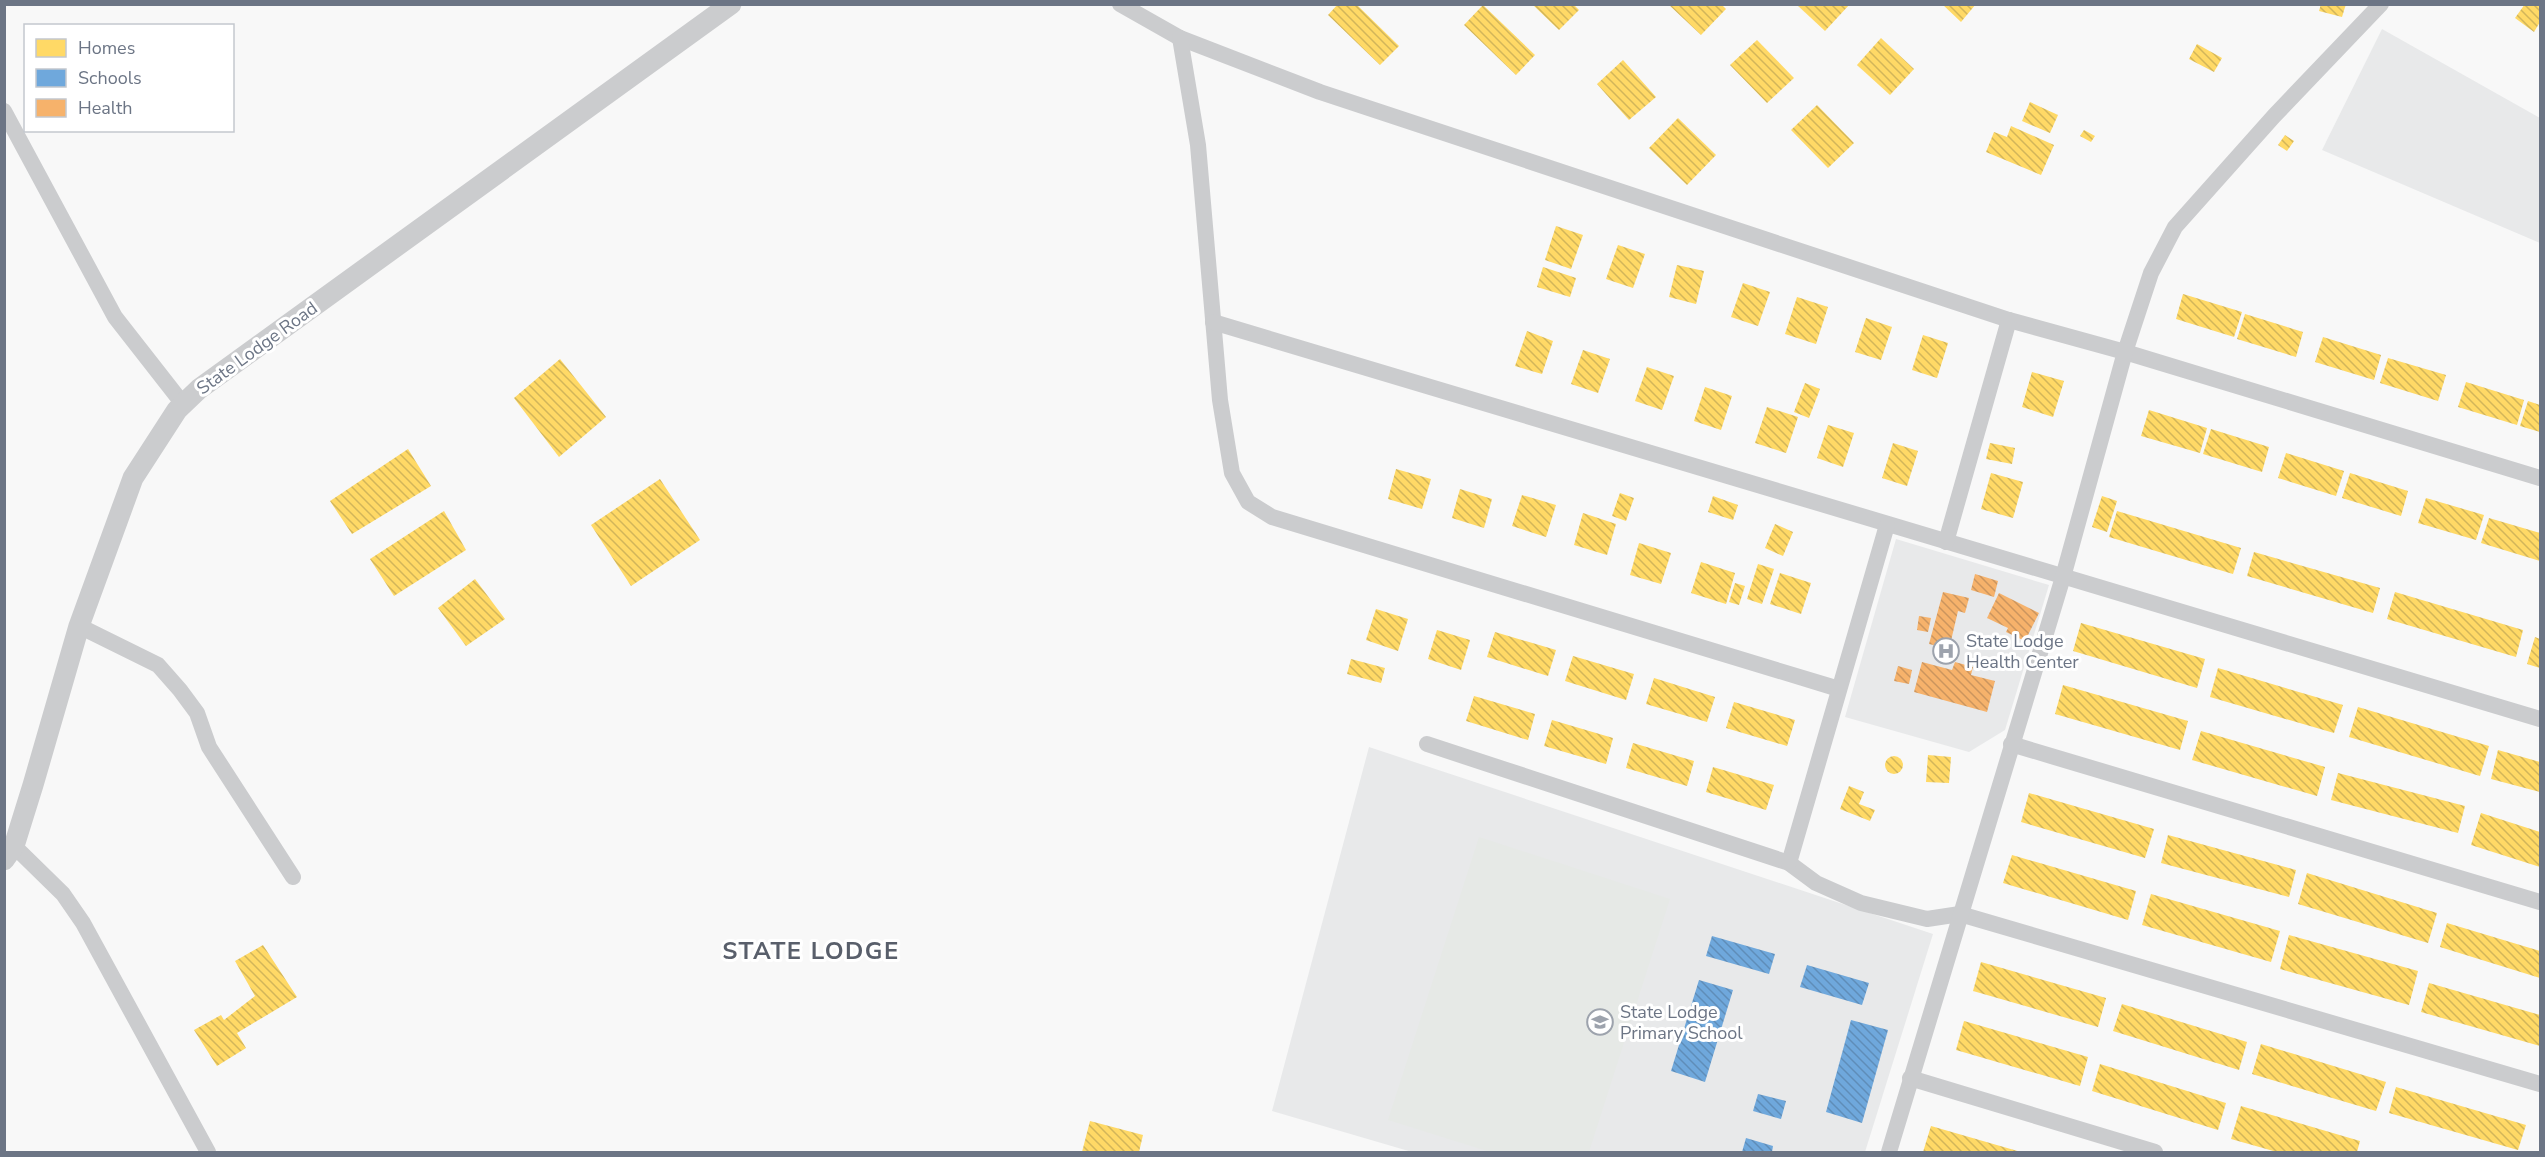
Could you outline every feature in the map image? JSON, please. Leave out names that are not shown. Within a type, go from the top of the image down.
[{"type":"street","name":"State Lodge Road","points":[[9,853],[79,626],[133,478],[183,404],[199,389],[731,4]]},
{"type":"street","points":[[1120,4],[1180,38],[1320,92],[2009,320],[2125,352],[2541,478]]},
{"type":"street","points":[[1889,1152],[2063,577],[2125,352],[2151,273],[2175,227],[2266,124],[2380,4]]},
{"type":"street","points":[[1180,38],[1198,145],[1220,400],[1232,473],[1248,502],[1272,517],[1839,688]]},
{"type":"street","points":[[4,111],[115,317],[183,404]]},
{"type":"street","points":[[1946,542],[2009,320]]},
{"type":"street","points":[[1213,322],[2541,719]]},
{"type":"street","points":[[1789,863],[1887,525]]},
{"type":"street","points":[[79,626],[158,665],[172,681],[197,713],[209,747],[292,877]]},
{"type":"street","points":[[1427,744],[1789,863],[1816,883],[1861,903],[1927,919],[1960,914],[2541,1084]]},
{"type":"street","points":[[2011,744],[2541,902]]},
{"type":"street","points":[[9,853],[63,894],[83,923],[208,1152]]},
{"type":"street","points":[[1910,1078],[2154,1152]]},
{"type":"shaded area","points":[[2382,29],[2540,118],[2540,243],[2322,150]]},
{"type":"shaded area","name":"State Lodge Health Center","points":[[1896,539],[2049,585],[2005,730],[1969,752],[1845,717]]},
{"type":"shaded area","name":"State Lodge Primary School","points":[[1369,747],[1933,934],[1865,1152],[1412,1152],[1272,1111]]},
{"type":"shaded area","points":[[1479,837],[1670,899],[1589,1152],[1490,1152],[1388,1120]]},
{"type":"building: Homes","points":[[1338,4],[1356,4],[1399,46],[1380,65],[1328,15]]},
{"type":"building: Homes","points":[[1532,4],[1573,4],[1579,10],[1559,30]]},
{"type":"building: Homes","points":[[1668,4],[1721,4],[1726,9],[1701,35]]},
{"type":"building: Homes","points":[[1796,4],[1850,4],[1825,31]]},
{"type":"building: Homes","points":[[1942,4],[1976,4],[1961,22]]},
{"type":"building: Homes","points":[[2321,4],[2346,4],[2342,17],[2319,11]]},
{"type":"building: Homes","points":[[2525,4],[2540,4],[2540,22],[2534,32],[2515,18]]},
{"type":"building: Homes","points":[[1483,5],[1535,55],[1516,75],[1464,25]]},
{"type":"building: Homes","points":[[1881,38],[1914,69],[1890,95],[1857,65]]},
{"type":"building: Homes","points":[[1757,40],[1794,78],[1767,103],[1730,65]]},
{"type":"building: Homes","points":[[2197,44],[2222,58],[2214,72],[2189,59]]},
{"type":"building: Homes","points":[[1623,60],[1656,97],[1629,120],[1597,84]]},
{"type":"building: Homes","points":[[2030,102],[2058,115],[2050,133],[2022,121]]},
{"type":"building: Homes","points":[[1817,105],[1854,143],[1828,168],[1791,130]]},
{"type":"building: Homes","points":[[1678,118],[1716,155],[1687,185],[1649,148]]},
{"type":"building: Homes","points":[[2011,126],[2054,145],[2041,175],[1986,152],[1994,132],[2007,137]]},
{"type":"building: Homes","points":[[2084,130],[2095,136],[2091,142],[2080,136]]},
{"type":"building: Homes","points":[[2285,135],[2294,141],[2287,151],[2278,145]]},
{"type":"building: Homes","points":[[1556,226],[1583,235],[1571,269],[1545,260]]},
{"type":"building: Homes","points":[[1618,245],[1645,254],[1633,288],[1606,279]]},
{"type":"building: Homes","points":[[1677,265],[1704,271],[1696,304],[1669,297]]},
{"type":"building: Homes","points":[[1543,267],[1576,278],[1570,297],[1537,287]]},
{"type":"building: Homes","points":[[1743,283],[1770,292],[1758,326],[1731,317]]},
{"type":"building: Homes","points":[[2183,294],[2242,312],[2234,337],[2176,319]]},
{"type":"building: Homes","points":[[1797,297],[1828,307],[1816,344],[1785,334]]},
{"type":"building: Homes","points":[[2245,314],[2303,332],[2296,357],[2237,339]]},
{"type":"building: Homes","points":[[1866,318],[1892,327],[1881,360],[1855,352]]},
{"type":"building: Homes","points":[[1527,331],[1553,341],[1542,374],[1515,366]]},
{"type":"building: Homes","points":[[1923,335],[1948,343],[1937,378],[1912,370]]},
{"type":"building: Homes","points":[[2323,337],[2381,355],[2374,380],[2315,362]]},
{"type":"building: Homes","points":[[1583,350],[1610,359],[1598,393],[1571,384]]},
{"type":"building: Homes","points":[[2388,358],[2446,375],[2438,401],[2380,383]]},
{"type":"building: Homes","points":[[560,359],[606,417],[559,457],[514,398]]},
{"type":"building: Homes","points":[[1647,367],[1674,376],[1662,410],[1635,401]]},
{"type":"building: Homes","points":[[2032,372],[2064,381],[2053,417],[2022,407]]},
{"type":"building: Homes","points":[[2466,382],[2524,400],[2517,425],[2458,407]]},
{"type":"building: Homes","points":[[1805,383],[1820,389],[1809,418],[1794,412]]},
{"type":"building: Homes","points":[[1705,387],[1732,396],[1721,430],[1694,421]]},
{"type":"building: Homes","points":[[2528,401],[2540,405],[2540,432],[2520,426]]},
{"type":"building: Homes","points":[[1767,407],[1798,417],[1786,453],[1755,443]]},
{"type":"building: Homes","points":[[2149,410],[2207,428],[2200,453],[2141,436]]},
{"type":"building: Homes","points":[[1828,425],[1854,433],[1843,467],[1817,458]]},
{"type":"building: Homes","points":[[2211,429],[2269,447],[2262,472],[2203,454]]},
{"type":"building: Homes","points":[[1893,443],[1918,451],[1907,486],[1882,478]]},
{"type":"building: Homes","points":[[1990,443],[2015,448],[2012,464],[1986,459]]},
{"type":"building: Homes","points":[[408,449],[431,486],[352,534],[330,501]]},
{"type":"building: Homes","points":[[2286,453],[2344,471],[2336,496],[2278,478]]},
{"type":"building: Homes","points":[[1396,469],[1431,479],[1422,509],[1388,499]]},
{"type":"building: Homes","points":[[1991,473],[2023,482],[2013,518],[1981,509]]},
{"type":"building: Homes","points":[[2350,473],[2408,491],[2401,516],[2342,498]]},
{"type":"building: Homes","points":[[660,479],[700,540],[631,586],[591,525]]},
{"type":"building: Homes","points":[[1460,489],[1492,499],[1484,528],[1452,518]]},
{"type":"building: Homes","points":[[1620,493],[1634,498],[1626,521],[1612,516]]},
{"type":"building: Homes","points":[[1522,495],[1556,505],[1546,537],[1512,526]]},
{"type":"building: Homes","points":[[1713,496],[1738,505],[1733,520],[1708,512]]},
{"type":"building: Homes","points":[[2102,496],[2117,501],[2107,532],[2092,527]]},
{"type":"building: Homes","points":[[2426,498],[2484,515],[2476,540],[2418,523]]},
{"type":"building: Homes","points":[[444,511],[466,550],[394,596],[370,559]]},
{"type":"building: Homes","points":[[2117,511],[2241,548],[2233,574],[2109,537]]},
{"type":"building: Homes","points":[[1583,513],[1616,524],[1607,555],[1574,545]]},
{"type":"building: Homes","points":[[2489,518],[2540,533],[2540,561],[2481,543]]},
{"type":"building: Homes","points":[[1775,524],[1793,532],[1783,556],[1765,548]]},
{"type":"building: Homes","points":[[1639,543],[1671,553],[1661,584],[1630,575]]},
{"type":"building: Homes","points":[[2254,552],[2380,588],[2373,613],[2247,576]]},
{"type":"building: Homes","points":[[1701,562],[1735,573],[1726,604],[1691,593]]},
{"type":"building: Homes","points":[[1758,564],[1774,569],[1762,604],[1747,599]]},
{"type":"building: Homes","points":[[1780,573],[1811,583],[1801,614],[1770,604]]},
{"type":"building: Homes","points":[[475,579],[505,619],[466,646],[438,608]]},
{"type":"building: Homes","points":[[1735,583],[1745,586],[1739,605],[1729,602]]},
{"type":"building: Homes","points":[[2395,592],[2523,630],[2516,657],[2387,619]]},
{"type":"building: Homes","points":[[1376,609],[1408,619],[1398,651],[1366,640]]},
{"type":"building: Homes","points":[[2081,623],[2205,659],[2197,688],[2073,651]]},
{"type":"building: Homes","points":[[1437,630],[1470,640],[1461,670],[1428,659]]},
{"type":"building: Homes","points":[[1495,632],[1556,650],[1548,676],[1487,657]]},
{"type":"building: Homes","points":[[2535,637],[2540,639],[2540,668],[2527,664]]},
{"type":"building: Homes","points":[[1573,656],[1634,674],[1626,700],[1565,681]]},
{"type":"building: Homes","points":[[1351,659],[1385,668],[1381,683],[1347,674]]},
{"type":"building: Homes","points":[[2218,668],[2343,705],[2334,733],[2210,697]]},
{"type":"building: Homes","points":[[1654,678],[1715,697],[1707,722],[1646,704]]},
{"type":"building: Homes","points":[[2063,685],[2188,721],[2180,750],[2055,714]]},
{"type":"building: Homes","points":[[1474,696],[1535,714],[1528,740],[1466,721]]},
{"type":"building: Homes","points":[[1734,702],[1795,720],[1787,746],[1726,728]]},
{"type":"building: Homes","points":[[2358,707],[2489,746],[2480,776],[2349,737]]},
{"type":"building: Homes","points":[[1552,720],[1613,738],[1606,764],[1544,746]]},
{"type":"building: Homes","points":[[2201,731],[2325,767],[2317,796],[2192,760]]},
{"type":"building: Homes","points":[[1633,743],[1694,761],[1687,786],[1626,768]]},
{"type":"building: Homes","points":[[2498,750],[2540,762],[2540,792],[2491,779]]},
{"type":"building: Homes","points":[[1928,755],[1951,757],[1949,783],[1926,782]]},
{"type":"building: Homes","points":[[1890,756],[1898,756],[1903,761],[1901,772],[1890,774],[1885,769],[1885,761]]},
{"type":"building: Homes","points":[[1713,767],[1774,785],[1766,810],[1706,792]]},
{"type":"building: Homes","points":[[2338,773],[2465,806],[2458,833],[2331,800]]},
{"type":"building: Homes","points":[[1849,786],[1864,792],[1859,804],[1875,810],[1870,821],[1840,809]]},
{"type":"building: Homes","points":[[2029,793],[2154,829],[2145,858],[2021,822]]},
{"type":"building: Homes","points":[[2481,813],[2540,832],[2540,867],[2471,845]]},
{"type":"building: Homes","points":[[2168,835],[2296,870],[2289,897],[2161,863]]},
{"type":"building: Homes","points":[[2012,855],[2136,891],[2128,920],[2003,883]]},
{"type":"building: Homes","points":[[2307,873],[2437,913],[2428,943],[2298,904]]},
{"type":"building: Homes","points":[[2151,894],[2280,931],[2271,962],[2142,925]]},
{"type":"building: Homes","points":[[2447,923],[2540,951],[2540,978],[2440,947]]},
{"type":"building: Homes","points":[[2289,935],[2418,971],[2409,1005],[2280,969]]},
{"type":"building: Homes","points":[[263,945],[297,997],[237,1033],[246,1048],[217,1066],[194,1030],[221,1015],[224,1020],[255,996],[235,961]]},
{"type":"building: Homes","points":[[1981,962],[2106,998],[2098,1027],[1973,991]]},
{"type":"building: Homes","points":[[2429,983],[2540,1015],[2540,1046],[2421,1012]]},
{"type":"building: Homes","points":[[2122,1004],[2247,1042],[2239,1070],[2113,1031]]},
{"type":"building: Homes","points":[[1964,1021],[2088,1057],[2080,1086],[1956,1050]]},
{"type":"building: Homes","points":[[2261,1044],[2386,1082],[2376,1111],[2252,1074]]},
{"type":"building: Homes","points":[[2100,1064],[2226,1103],[2218,1130],[2092,1091]]},
{"type":"building: Homes","points":[[2396,1087],[2526,1125],[2518,1150],[2389,1113]]},
{"type":"building: Homes","points":[[2241,1106],[2360,1141],[2357,1152],[2277,1152],[2231,1139]]},
{"type":"building: Homes","points":[[1090,1121],[1143,1135],[1139,1152],[1082,1152]]},
{"type":"building: Homes","points":[[1931,1126],[2021,1152],[1923,1152]]},
{"type":"building: Schools","points":[[1712,936],[1775,954],[1769,974],[1706,956]]},
{"type":"building: Schools","points":[[1807,965],[1869,983],[1862,1005],[1800,987]]},
{"type":"building: Schools","points":[[1699,980],[1733,990],[1705,1082],[1671,1071]]},
{"type":"building: Schools","points":[[1851,1020],[1888,1030],[1862,1123],[1826,1112]]},
{"type":"building: Schools","points":[[1758,1094],[1786,1101],[1781,1119],[1753,1111]]},
{"type":"building: Schools","points":[[1746,1138],[1773,1146],[1772,1152],[1742,1152]]},
{"type":"building: Health","points":[[1975,574],[1998,581],[1994,597],[1971,590]]},
{"type":"building: Health","points":[[1943,592],[1969,598],[1965,613],[1958,611],[1950,645],[1956,647],[1954,656],[1940,653],[1942,647],[1929,644]]},
{"type":"building: Health","points":[[1999,593],[2039,613],[2025,641],[2006,632],[2008,628],[1987,618]]},
{"type":"building: Health","points":[[1919,616],[1931,618],[1928,632],[1917,630]]},
{"type":"building: Health","points":[[1922,662],[1952,670],[1955,662],[1973,667],[1971,675],[1995,681],[1987,712],[1914,692]]},
{"type":"building: Health","points":[[1898,666],[1912,670],[1909,684],[1894,681]]},
{"type":"place","name":"State Lodge Health Center","points":[[1946,651]]},
{"type":"place","name":"State Lodge Primary School","points":[[1600,1022]]},
{"type":"district","name":"STATE LODGE","points":[[811,951]]}]
